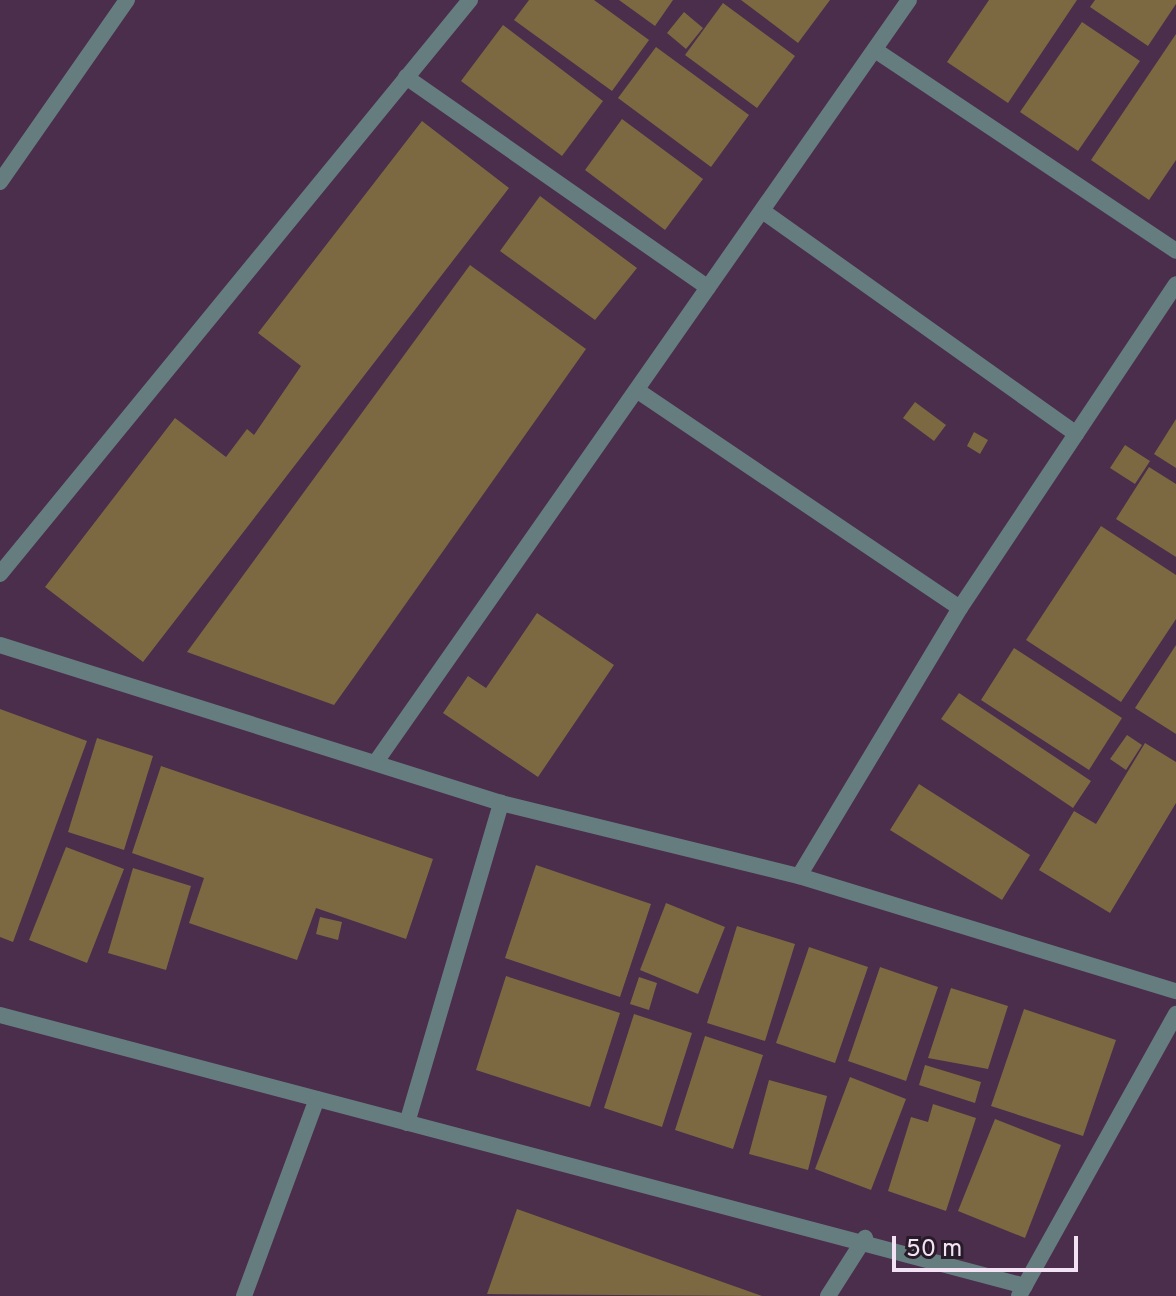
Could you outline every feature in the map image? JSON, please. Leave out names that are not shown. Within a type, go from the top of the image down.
[{"type":"street","points":[[0,182],[127,0]]},
{"type":"street","points":[[0,574],[470,0]]},
{"type":"street","points":[[378,759],[764,212],[909,0]]},
{"type":"street","points":[[875,50],[1176,251]]},
{"type":"street","points":[[406,77],[708,288]]},
{"type":"street","points":[[764,212],[1076,434]]},
{"type":"street","points":[[799,876],[960,608],[1176,284]]},
{"type":"street","points":[[638,391],[960,608]]},
{"type":"street","points":[[0,645],[378,759],[501,803],[799,876],[1176,991]]},
{"type":"street","points":[[407,1123],[501,803]]},
{"type":"street","points":[[0,1015],[407,1123],[865,1238],[1022,1291],[1176,1014]]},
{"type":"street","points":[[244,1296],[317,1099]]},
{"type":"street","points":[[828,1296],[865,1238]]},
{"type":"building","points":[[529,0],[594,0],[649,40],[612,91],[514,20]]},
{"type":"building","points":[[619,0],[673,0],[655,26]]},
{"type":"building","points":[[741,0],[830,0],[798,43]]},
{"type":"building","points":[[989,0],[1077,0],[1008,103],[947,62]]},
{"type":"building","points":[[1095,0],[1176,0],[1176,4],[1148,46],[1090,7]]},
{"type":"building","points":[[723,3],[795,56],[757,108],[685,55]]},
{"type":"building","points":[[684,12],[703,28],[686,49],[667,33]]},
{"type":"building","points":[[1082,22],[1140,61],[1078,151],[1020,112]]},
{"type":"building","points":[[503,25],[603,101],[562,156],[461,81]]},
{"type":"building","points":[[1176,34],[1176,160],[1149,200],[1091,160]]},
{"type":"building","points":[[656,47],[749,115],[711,167],[618,98]]},
{"type":"building","points":[[622,119],[703,179],[665,230],[585,170]]},
{"type":"building","points":[[422,121],[509,188],[143,662],[45,587],[175,418],[226,457],[247,429],[254,435],[301,366],[258,333]]},
{"type":"building","points":[[540,196],[637,268],[595,320],[500,251]]},
{"type":"building","points":[[470,265],[586,349],[334,705],[187,652]]},
{"type":"building","points":[[915,402],[946,425],[934,441],[903,418]]},
{"type":"building","points":[[1176,419],[1176,468],[1154,454]]},
{"type":"building","points":[[974,432],[988,440],[980,454],[967,446]]},
{"type":"building","points":[[1125,445],[1150,461],[1135,484],[1110,468]]},
{"type":"building","points":[[1149,467],[1176,484],[1176,557],[1116,519]]},
{"type":"building","points":[[1101,526],[1176,575],[1176,619],[1121,702],[1026,640]]},
{"type":"building","points":[[537,613],[614,665],[538,777],[443,713],[468,676],[486,688]]},
{"type":"building","points":[[1176,645],[1176,734],[1135,708]]},
{"type":"building","points":[[1014,648],[1122,718],[1089,770],[981,700]]},
{"type":"building","points":[[959,693],[1091,781],[1073,808],[941,719]]},
{"type":"building","points":[[0,709],[87,741],[13,942],[0,937]]},
{"type":"building","points":[[1127,735],[1142,745],[1126,770],[1110,759]]},
{"type":"building","points":[[97,738],[153,756],[124,850],[68,832]]},
{"type":"building","points":[[1145,743],[1176,762],[1176,803],[1110,913],[1039,870],[1074,811],[1096,824]]},
{"type":"building","points":[[161,766],[433,859],[406,939],[316,908],[297,960],[189,923],[204,878],[132,853]]},
{"type":"building","points":[[919,784],[1030,855],[1002,900],[890,830]]},
{"type":"building","points":[[66,847],[124,869],[87,963],[29,940]]},
{"type":"building","points":[[536,865],[651,904],[620,997],[505,958]]},
{"type":"building","points":[[133,868],[191,886],[166,970],[108,953]]},
{"type":"building","points":[[666,903],[725,927],[698,994],[640,970]]},
{"type":"building","points":[[320,917],[342,922],[338,940],[316,934]]},
{"type":"building","points":[[737,926],[795,944],[765,1041],[707,1023]]},
{"type":"building","points":[[809,947],[868,967],[835,1063],[776,1043]]},
{"type":"building","points":[[880,967],[938,987],[906,1081],[848,1061]]},
{"type":"building","points":[[506,976],[620,1013],[590,1107],[476,1070]]},
{"type":"building","points":[[639,977],[657,983],[649,1010],[630,1004]]},
{"type":"building","points":[[951,988],[1008,1006],[988,1069],[928,1058]]},
{"type":"building","points":[[1024,1009],[1116,1040],[1083,1136],[991,1106]]},
{"type":"building","points":[[634,1014],[692,1033],[662,1127],[604,1108]]},
{"type":"building","points":[[705,1036],[763,1055],[733,1149],[675,1130]]},
{"type":"building","points":[[925,1065],[981,1082],[975,1103],[919,1085]]},
{"type":"building","points":[[850,1077],[906,1099],[871,1190],[815,1169]]},
{"type":"building","points":[[769,1080],[827,1096],[808,1170],[749,1154]]},
{"type":"building","points":[[933,1104],[976,1118],[946,1211],[888,1191],[911,1117],[928,1122]]},
{"type":"building","points":[[995,1119],[1061,1145],[1025,1238],[958,1211]]},
{"type":"building","points":[[517,1209],[762,1296],[487,1294]]}]
